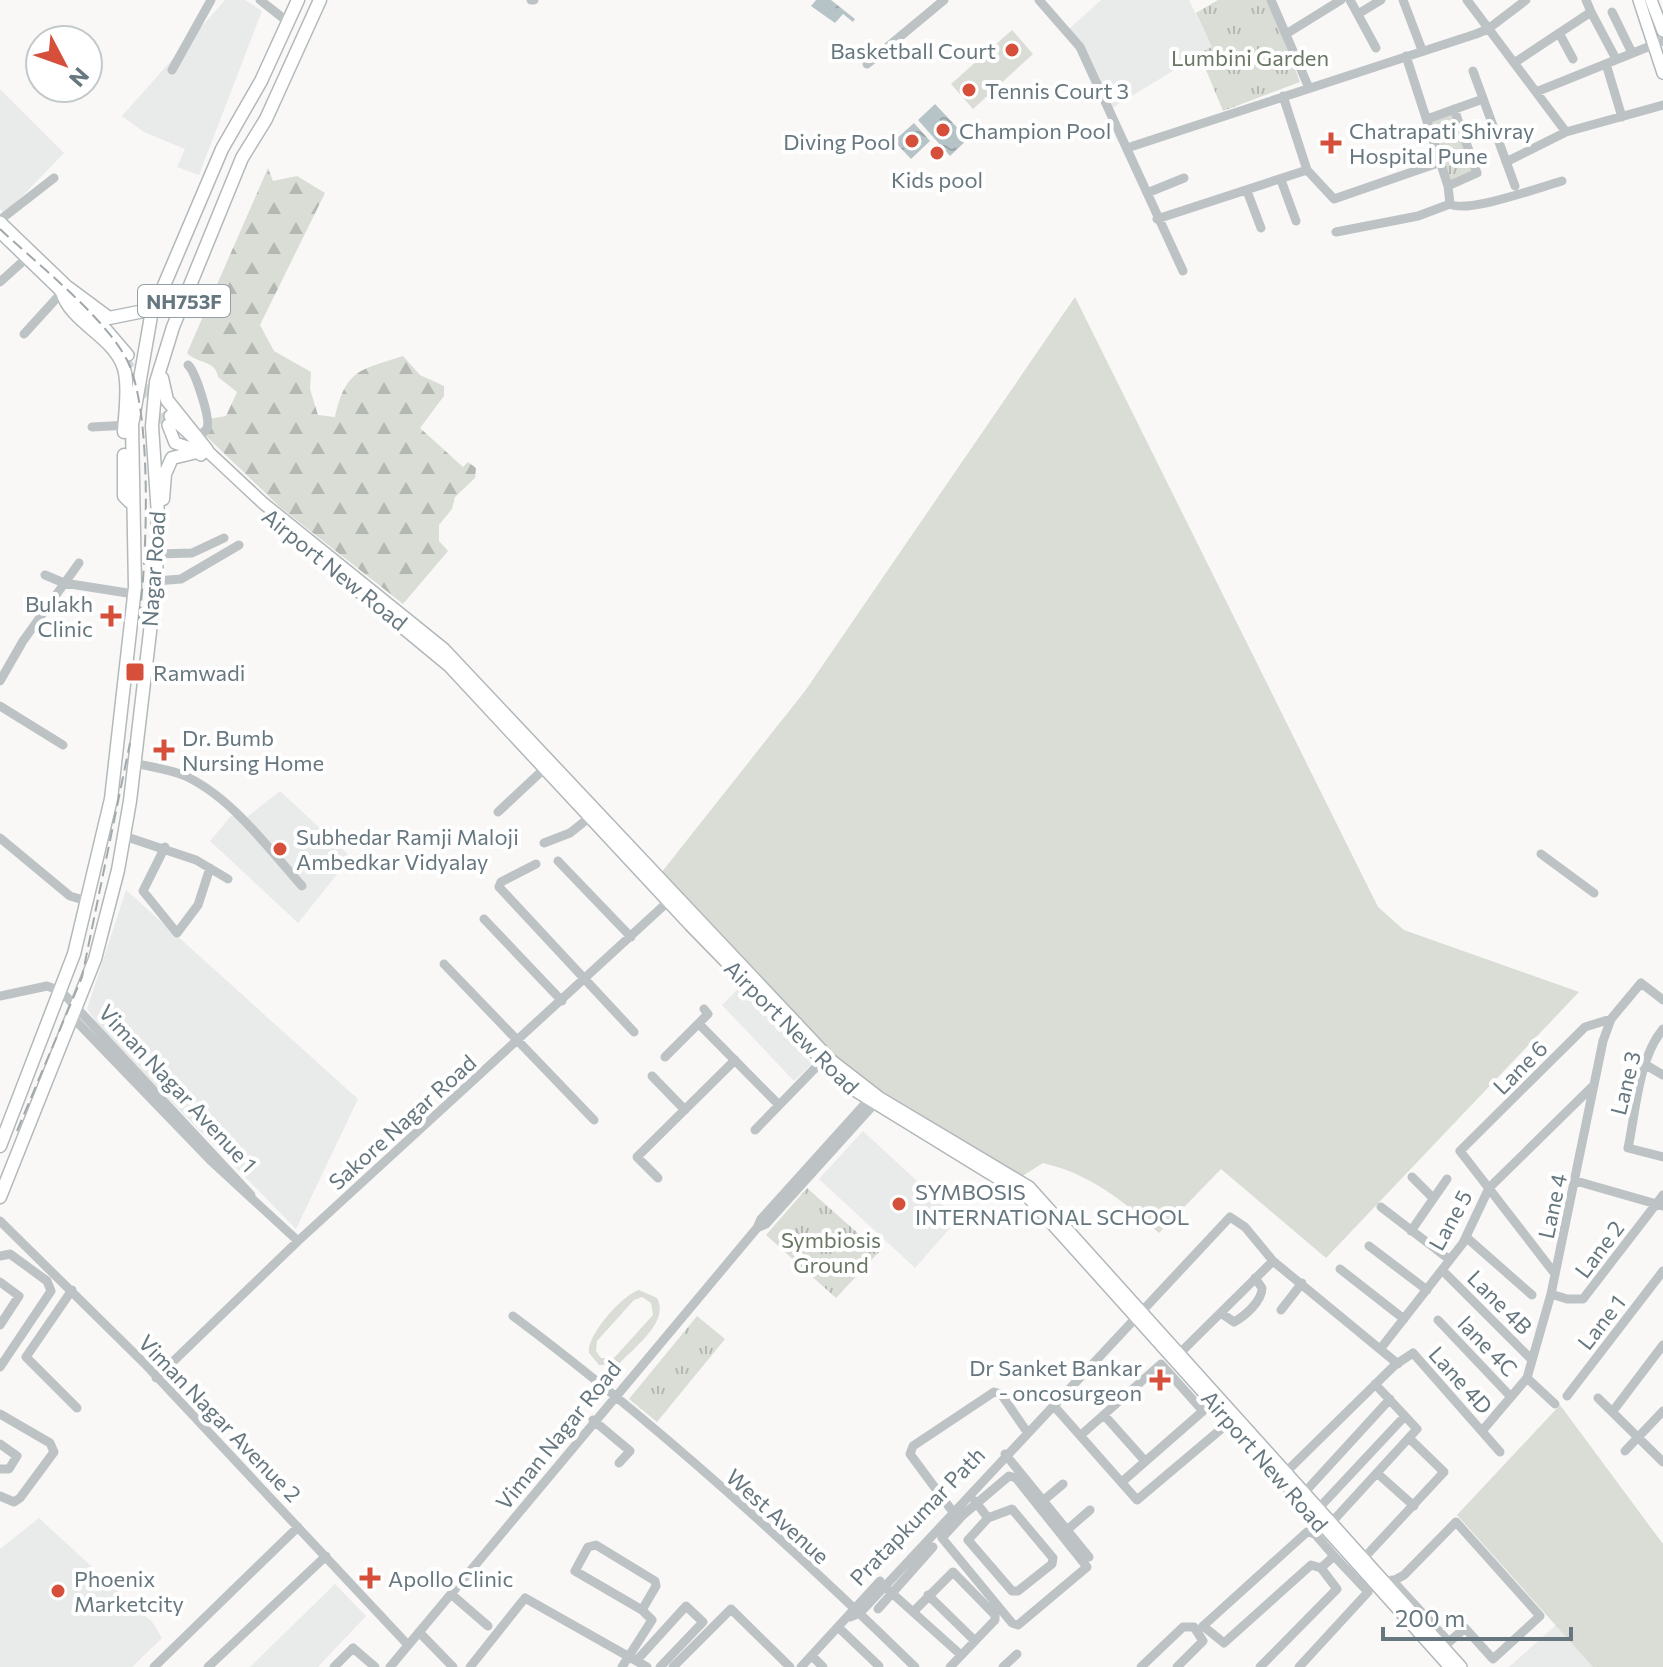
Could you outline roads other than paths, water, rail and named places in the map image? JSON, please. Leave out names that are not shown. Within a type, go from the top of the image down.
[{"type":"highway","name":"NH753F","points":[[128,425],[157,300],[222,149],[264,76],[298,0]]},
{"type":"highway","name":"Nagar Road","points":[[0,1197],[95,959],[118,870],[156,581],[158,522],[152,426],[154,394],[163,359],[242,158],[282,85],[320,0]]},
{"type":"highway","points":[[271,61],[278,70],[289,70]]},
{"type":"highway","points":[[264,76],[275,75],[282,85]]},
{"type":"highway","points":[[67,289],[109,318],[144,311],[157,300]]},
{"type":"highway","points":[[67,289],[66,303],[101,335],[124,367],[128,425]]},
{"type":"highway","points":[[158,522],[167,467],[176,455],[202,451],[197,437],[164,395],[163,359]]},
{"type":"highway","name":"Nagar Road","points":[[0,1146],[59,997],[87,901],[111,799],[134,594],[132,504],[124,496],[128,425]]},
{"type":"highway","points":[[96,865],[118,870]]},
{"type":"main road","points":[[1639,0],[1659,42],[1663,73]]},
{"type":"main road","points":[[1651,0],[1663,31]]},
{"type":"main road","points":[[0,221],[29,255]]},
{"type":"main road","points":[[0,232],[67,289],[126,357]]},
{"type":"main road","points":[[169,420],[202,451]]},
{"type":"main road","name":"Airport New Road","points":[[202,451],[444,649],[821,1062],[874,1099],[1019,1189],[1180,1353],[1363,1559],[1389,1582],[1461,1667]]},
{"type":"main road","name":"Airport New Road","points":[[202,451],[309,550],[438,655],[590,817],[831,1060],[874,1099]]},
{"type":"main road","name":"Airport New Road","points":[[1139,1313],[1450,1667]]},
{"type":"street","points":[[172,70],[211,0]]},
{"type":"street","points":[[260,0],[288,22]]},
{"type":"street","points":[[867,64],[944,0]]},
{"type":"street","points":[[1039,0],[1080,47],[1183,271]]},
{"type":"street","points":[[1271,0],[1309,88]]},
{"type":"street","points":[[1286,34],[1341,0]]},
{"type":"street","points":[[1350,0],[1376,48]]},
{"type":"street","points":[[1358,14],[1381,0]]},
{"type":"street","points":[[1403,0],[1422,50]]},
{"type":"street","points":[[1467,0],[1566,132]]},
{"type":"street","points":[[1127,148],[1488,29],[1515,4],[1526,0]]},
{"type":"street","points":[[1586,0],[1616,59]]},
{"type":"street","points":[[1514,63],[1591,12]]},
{"type":"street","points":[[1612,12],[1632,53]]},
{"type":"street","points":[[1559,33],[1573,59]]},
{"type":"street","points":[[1536,92],[1659,42]]},
{"type":"street","points":[[1406,56],[1441,162],[1450,204],[1455,208],[1475,206],[1562,181]]},
{"type":"street","points":[[1606,64],[1622,117]]},
{"type":"street","points":[[1473,71],[1515,186]]},
{"type":"street","points":[[1283,96],[1307,170],[1334,199],[1441,162]]},
{"type":"street","points":[[1427,119],[1483,99]]},
{"type":"street","points":[[1506,162],[1566,132],[1663,105]]},
{"type":"street","points":[[1448,186],[1477,173],[1454,109]]},
{"type":"street","points":[[1157,219],[1307,170]]},
{"type":"street","points":[[0,221],[54,178]]},
{"type":"street","points":[[1147,193],[1184,178]]},
{"type":"street","points":[[1281,180],[1296,221]]},
{"type":"street","points":[[1247,191],[1261,228]]},
{"type":"street","points":[[1336,232],[1418,216],[1450,204]]},
{"type":"street","points":[[0,282],[29,255]]},
{"type":"street","points":[[24,334],[67,289]]},
{"type":"street","points":[[188,365],[196,374],[208,422],[206,430],[197,437]]},
{"type":"street","points":[[92,427],[128,425]]},
{"type":"street","points":[[157,554],[185,555],[224,538]]},
{"type":"street","points":[[156,581],[181,579],[239,545]]},
{"type":"street","points":[[0,681],[23,641],[79,563]]},
{"type":"street","points":[[45,575],[64,583],[134,594]]},
{"type":"street","points":[[0,706],[63,745]]},
{"type":"street","points":[[134,763],[184,776],[195,782],[232,810],[302,886]]},
{"type":"street","points":[[498,812],[544,769]]},
{"type":"street","points":[[544,843],[570,833],[590,817]]},
{"type":"street","points":[[124,836],[165,847],[228,879]]},
{"type":"street","points":[[0,838],[70,896],[87,901]]},
{"type":"street","points":[[165,847],[143,891],[161,918],[177,933],[198,905],[210,868]]},
{"type":"street","points":[[1541,854],[1594,893]]},
{"type":"street","points":[[558,861],[631,937]]},
{"type":"street","points":[[536,864],[501,882],[499,887],[634,1032]]},
{"type":"street","name":"Sakore Nagar Road","points":[[156,1378],[298,1241],[672,899]]},
{"type":"street","points":[[484,919],[562,1001]]},
{"type":"street","points":[[444,964],[594,1120]]},
{"type":"street","name":"Lane 4","points":[[1482,1431],[1527,1378],[1551,1294],[1594,1085],[1611,1019],[1641,983],[1663,1000]]},
{"type":"street","name":"Viman Nagar Avenue 1","points":[[0,996],[47,986],[94,1028],[298,1241]]},
{"type":"street","points":[[665,1057],[708,1014],[704,1009]]},
{"type":"street","name":"Lane 6","points":[[1489,1188],[1460,1151],[1585,1027],[1611,1019]]},
{"type":"street","points":[[699,1024],[779,1105]]},
{"type":"street","name":"Lane 3","points":[[1663,1029],[1654,1041],[1646,1065],[1628,1148],[1663,1157]]},
{"type":"street","points":[[658,1178],[637,1157],[735,1060]]},
{"type":"street","points":[[755,1130],[821,1062]]},
{"type":"street","points":[[1646,1065],[1663,1075]]},
{"type":"street","points":[[652,1076],[685,1110]]},
{"type":"street","name":"Lane 5","points":[[1381,1348],[1466,1237],[1489,1188],[1594,1085]]},
{"type":"street","name":"Viman Nagar Road","points":[[390,1667],[614,1394],[757,1228],[766,1224],[874,1099]]},
{"type":"street","points":[[1412,1177],[1433,1198]]},
{"type":"street","points":[[1411,1231],[1447,1179]]},
{"type":"street","points":[[1576,1181],[1661,1201]]},
{"type":"street","points":[[1489,1188],[1555,1274]]},
{"type":"street","name":"Lane 2","points":[[1551,1294],[1567,1299],[1583,1299],[1661,1201]]},
{"type":"street","points":[[1381,1207],[1450,1260]]},
{"type":"street","name":"Pratapkumar Path","points":[[855,1613],[932,1531],[973,1499],[1025,1429],[1230,1217],[1245,1227],[1273,1261]]},
{"type":"street","name":"Viman Nagar Avenue 2","points":[[0,1221],[72,1290],[408,1645]]},
{"type":"street","points":[[1466,1237],[1532,1295]]},
{"type":"street","points":[[1369,1246],[1427,1290]]},
{"type":"street","points":[[0,1256],[10,1254],[47,1281],[51,1291],[0,1367]]},
{"type":"street","points":[[1180,1353],[1273,1261],[1398,1364],[1286,1472]]},
{"type":"street","points":[[1340,1269],[1404,1319]]},
{"type":"street","name":"Lane 4B","points":[[1442,1270],[1532,1360]]},
{"type":"street","name":"Lane 1","points":[[1567,1396],[1663,1271]]},
{"type":"street","points":[[1221,1313],[1234,1322],[1239,1320],[1262,1295],[1262,1288],[1255,1278]]},
{"type":"street","points":[[0,1282],[19,1296],[0,1325]]},
{"type":"street","points":[[1281,1310],[1302,1283]]},
{"type":"street","points":[[72,1290],[26,1357],[77,1408]]},
{"type":"street","name":"West Avenue","points":[[513,1316],[614,1394],[915,1667]]},
{"type":"street","name":"lane 4C","points":[[1438,1320],[1511,1397]]},
{"type":"street","points":[[1613,1411],[1663,1345]]},
{"type":"street","name":"Lane 4D","points":[[1398,1364],[1413,1353],[1500,1452]]},
{"type":"street","points":[[1081,1435],[1161,1364],[1203,1411],[1123,1481],[1122,1486],[1139,1500],[1220,1430]]},
{"type":"street","points":[[1527,1378],[1555,1404]]},
{"type":"street","points":[[1331,1523],[1417,1429],[1375,1384]]},
{"type":"street","name":"Pratapkumar Path","points":[[855,1613],[888,1589],[950,1508],[1054,1406],[1065,1391]]},
{"type":"street","points":[[950,1508],[910,1454],[913,1446],[994,1392],[1001,1394],[1025,1429]]},
{"type":"street","points":[[1598,1398],[1663,1462]]},
{"type":"street","points":[[1304,1493],[1390,1399]]},
{"type":"street","points":[[1054,1406],[1123,1481]]},
{"type":"street","points":[[1625,1451],[1663,1411]]},
{"type":"street","points":[[0,1414],[50,1443],[54,1452],[20,1498],[14,1502],[0,1496]]},
{"type":"street","points":[[1104,1415],[1145,1461]]},
{"type":"street","points":[[1318,1509],[1405,1416]]},
{"type":"street","points":[[593,1420],[630,1451],[619,1463]]},
{"type":"street","points":[[1363,1559],[1444,1472],[1409,1438]]},
{"type":"street","points":[[0,1444],[17,1456],[9,1469],[0,1469]]},
{"type":"street","points":[[1005,1454],[1089,1557]]},
{"type":"street","points":[[1377,1473],[1414,1506]]},
{"type":"street","points":[[1009,1476],[1016,1478],[1087,1567],[1018,1625],[1012,1623],[942,1538],[973,1499],[1009,1476]]},
{"type":"street","points":[[1044,1500],[1063,1484]]},
{"type":"street","points":[[973,1499],[988,1518]]},
{"type":"street","points":[[1012,1509],[1053,1558],[1052,1564],[1018,1591],[1012,1591],[968,1540],[988,1518],[1012,1509]]},
{"type":"street","points":[[1067,1530],[1090,1510]]},
{"type":"street","points":[[1456,1522],[1540,1616],[1493,1659],[1465,1628],[1449,1642],[1389,1582],[1404,1575],[1456,1522]]},
{"type":"street","points":[[154,1667],[298,1527]]},
{"type":"street","points":[[1199,1627],[1307,1532],[1315,1534],[1368,1593],[1299,1667]]},
{"type":"street","points":[[633,1659],[652,1620],[642,1610],[575,1571],[588,1547],[596,1545],[655,1581],[656,1586],[642,1610]]},
{"type":"street","points":[[878,1609],[888,1589],[933,1547]]},
{"type":"street","points":[[208,1667],[326,1556]]},
{"type":"street","points":[[1321,1568],[1334,1556]]},
{"type":"street","points":[[1141,1667],[1183,1627],[1199,1627],[1224,1643],[1311,1565],[1321,1568],[1337,1589],[1260,1667]]},
{"type":"street","points":[[1331,1580],[1345,1567]]},
{"type":"street","points":[[913,1612],[949,1573],[956,1573],[996,1617],[950,1667]]},
{"type":"street","points":[[888,1589],[961,1655]]},
{"type":"street","points":[[451,1594],[488,1626]]},
{"type":"street","points":[[928,1595],[975,1641]]},
{"type":"street","points":[[470,1667],[525,1598],[647,1667]]},
{"type":"street","points":[[622,1667],[686,1606],[703,1622],[660,1667]]},
{"type":"street","points":[[673,1667],[731,1609],[790,1667]]},
{"type":"street","points":[[801,1667],[855,1613]]},
{"type":"street","points":[[1177,1667],[1203,1641],[1199,1627]]},
{"type":"street","points":[[839,1628],[879,1667],[887,1658]]},
{"type":"street","points":[[419,1632],[453,1667]]},
{"type":"street","points":[[334,1667],[355,1648],[375,1667]]},
{"type":"street","points":[[1003,1667],[1017,1654]]},
{"type":"street","points":[[812,1656],[823,1667]]},
{"type":"water","points":[[816,0],[831,0],[855,19],[853,22],[843,14],[835,23],[811,6]]},
{"type":"water","name":"Champion Pool","points":[[935,104],[968,139],[950,156],[918,120]]},
{"type":"water","name":"Diving Pool","points":[[914,123],[930,141],[911,159],[894,141]]},
{"type":"tunnel","points":[[124,359],[168,425]]},
{"type":"railway","points":[[0,229],[86,308],[127,360],[141,414],[146,487],[139,619]]},
{"type":"railway","points":[[17,1131],[82,977],[130,743]]},
{"type":"place","name":"Basketball Court","points":[[1012,50]]},
{"type":"place","name":"Tennis Court 3","points":[[969,90]]},
{"type":"place","name":"Champion Pool","points":[[943,130]]},
{"type":"place","name":"Diving Pool","points":[[912,141]]},
{"type":"place","name":"Chatrapati Shivray Hospital Pune","points":[[1331,143]]},
{"type":"place","name":"Kids pool","points":[[937,153]]},
{"type":"place","name":"Bulakh Clinic","points":[[111,616]]},
{"type":"place","name":"Ramwadi","points":[[135,672]]},
{"type":"place","name":"Dr. Bumb Nursing Home","points":[[164,750]]},
{"type":"place","name":"Subhedar Ramji Maloji Ambedkar Vidyalay","points":[[280,849]]},
{"type":"place","name":"SYMBOSIS INTERNATIONAL SCHOOL","points":[[899,1204]]},
{"type":"place","name":"Dr Sanket Bankar - oncosurgeon","points":[[1160,1380]]},
{"type":"place","name":"Apollo Clinic","points":[[370,1578]]},
{"type":"place","name":"Phoenix Marketcity","points":[[58,1591]]},
{"type":"park label","name":"Lumbini Garden","points":[[1250,57]]},
{"type":"park label","name":"Symbiosis Ground","points":[[831,1252]]}]
